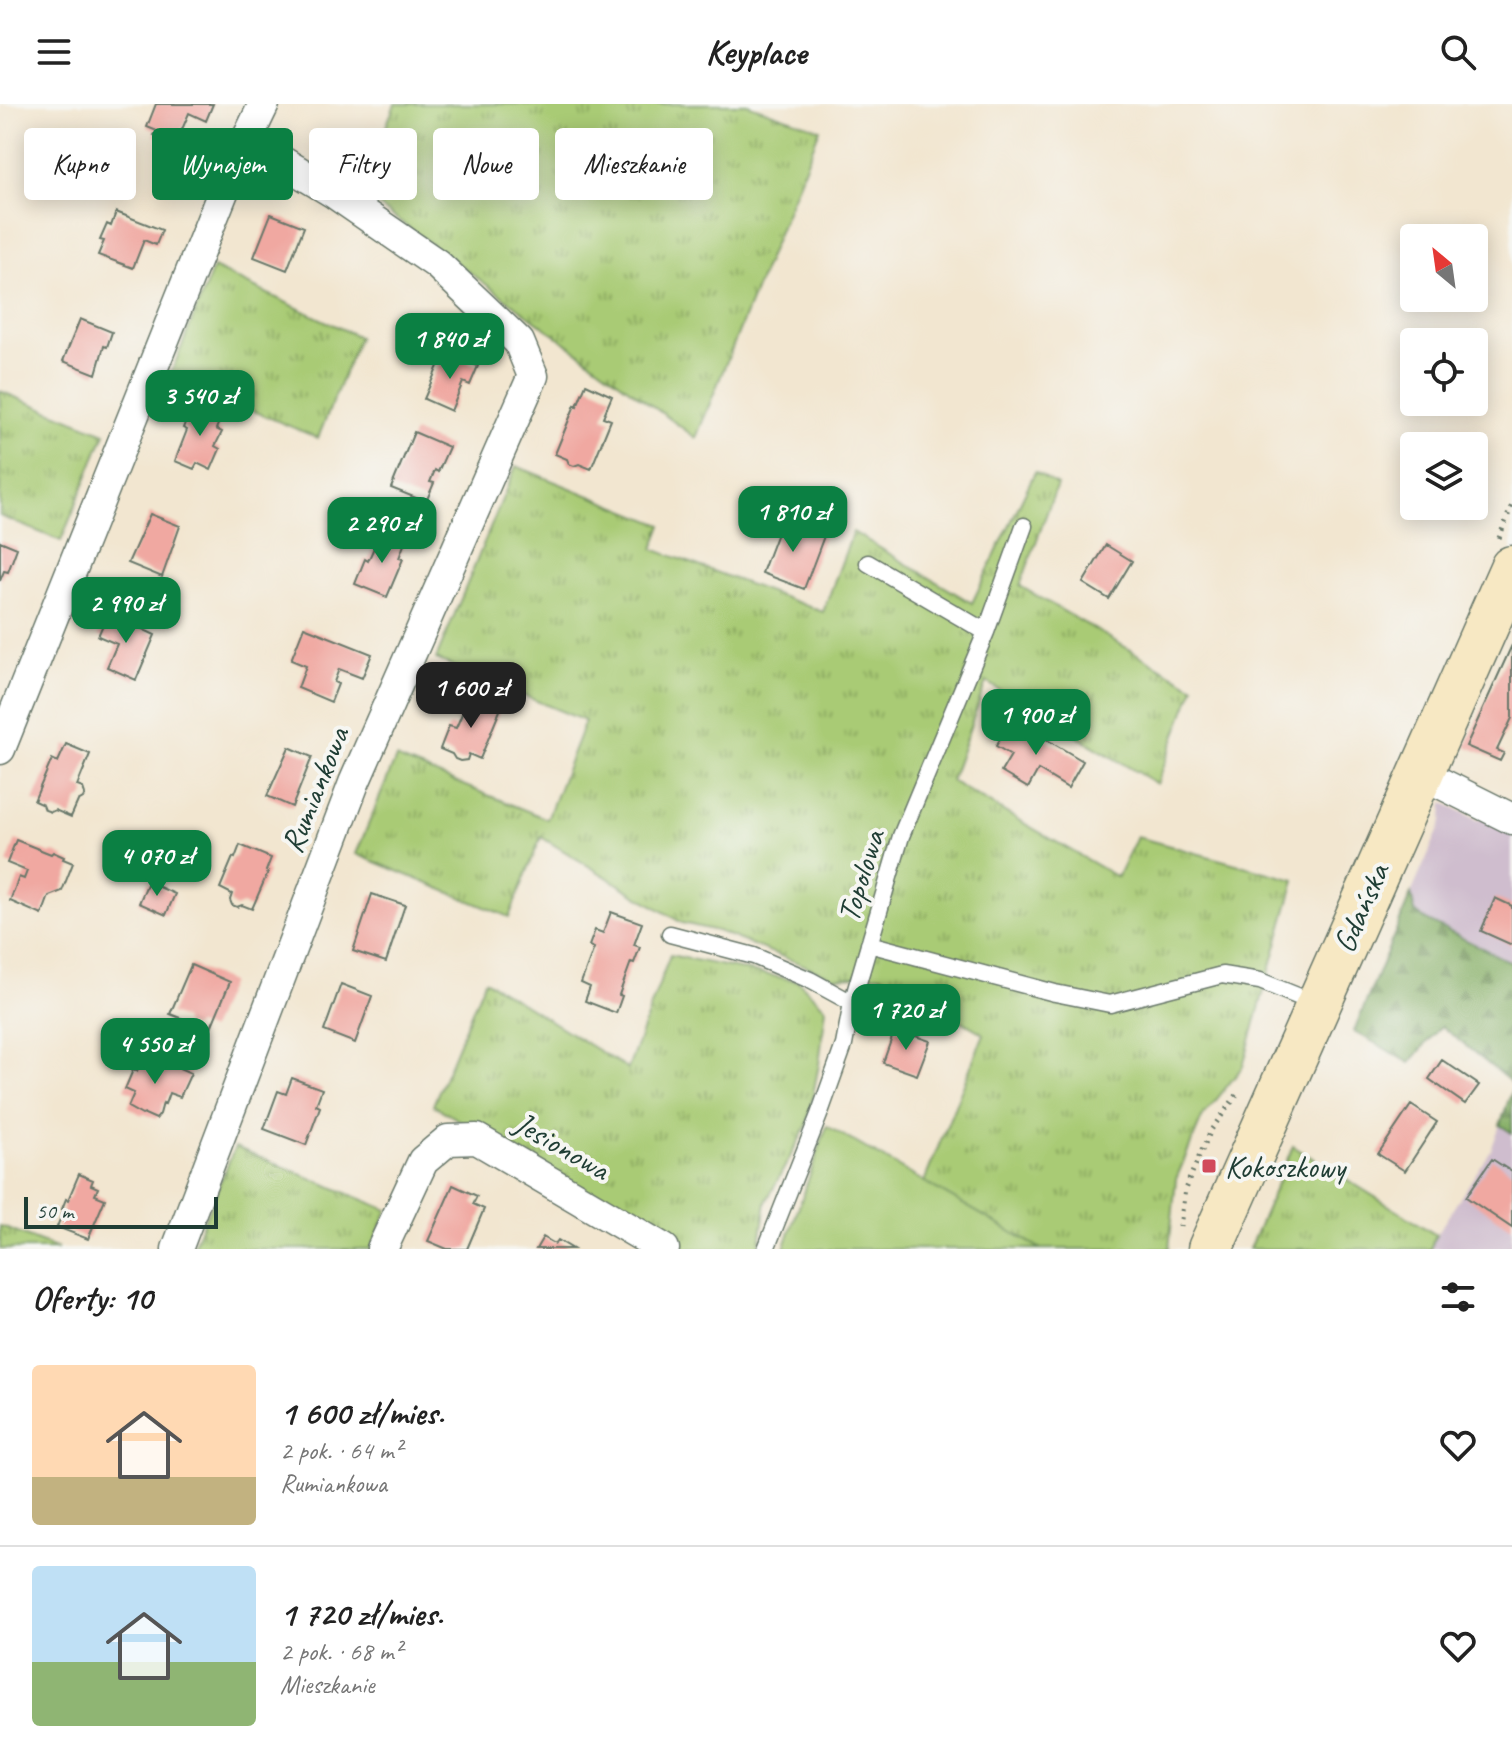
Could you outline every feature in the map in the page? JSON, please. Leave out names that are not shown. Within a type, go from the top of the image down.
[{"type":"main road","name":"Gdańska","points":[[1210,1249],[1512,568]]},
{"type":"street","points":[[252,128],[264,104]]},
{"type":"street","name":"Rumiankowa","points":[[177,1249],[354,783],[533,376],[519,342],[437,264],[293,168]]},
{"type":"street","points":[[0,749],[220,200]]},
{"type":"street","points":[[1422,774],[1512,819]]},
{"type":"street","name":"Jesionowa","points":[[382,1249],[423,1161],[448,1140],[477,1139],[664,1249]]},
{"type":"lane","name":"Topolowa","points":[[766,1249],[844,1045],[852,1003],[901,836],[986,632],[1024,526]]},
{"type":"lane","points":[[868,563],[986,632]]},
{"type":"lane","points":[[670,934],[754,956],[810,980],[852,1003]]},
{"type":"lane","points":[[869,944],[1055,993],[1110,1004],[1222,975],[1260,981],[1318,1005]]},
{"type":"shaded area","points":[[1443,802],[1477,820],[1486,818],[1512,831],[1512,963],[1415,912],[1411,894],[1442,822]]},
{"type":"shaded area","points":[[1500,1125],[1512,1133],[1512,1249],[1430,1249],[1491,1150]]},
{"type":"green space","points":[[395,104],[747,104],[820,129],[696,438],[371,200],[417,200],[417,128],[385,128]]},
{"type":"green space","points":[[213,268],[359,337],[318,438],[170,376]]},
{"type":"green space","points":[[0,391],[105,433],[61,541],[0,516]]},
{"type":"green space","points":[[516,466],[662,525],[653,549],[823,612],[853,532],[972,603],[1035,472],[1057,485],[1020,586],[1194,687],[1157,784],[986,682],[951,781],[1117,877],[1137,837],[1295,880],[1243,1066],[1202,1118],[1176,1179],[1169,1249],[1041,1249],[924,1182],[984,1034],[881,975],[834,977],[717,931],[682,923],[541,837],[509,917],[356,854],[396,758],[547,819],[585,721],[436,659]]},
{"type":"green space","points":[[1411,894],[1415,912],[1424,919],[1512,963],[1512,1083],[1441,1026],[1410,1063],[1354,1031]]},
{"type":"green space","points":[[670,955],[798,981],[826,1008],[807,1125],[766,1202],[759,1249],[681,1249],[433,1105],[485,980],[628,1069]]},
{"type":"green space","points":[[1512,1090],[1512,1133],[1500,1125]]},
{"type":"green space","points":[[827,1126],[1041,1249],[784,1249]]},
{"type":"green space","points":[[1293,1146],[1436,1235],[1430,1249],[1249,1249]]},
{"type":"green space","points":[[235,1147],[388,1210],[371,1249],[192,1249]]},
{"type":"green space","points":[[0,1226],[58,1249],[0,1249]]},
{"type":"building","points":[[156,104],[213,104],[206,121],[189,113],[183,128],[147,127]]},
{"type":"building","points":[[116,212],[162,230],[156,245],[144,240],[133,268],[98,255],[104,241],[100,240],[107,224],[111,226]]},
{"type":"building","points":[[271,214],[304,227],[287,270],[254,257]]},
{"type":"building","points":[[80,319],[112,332],[107,347],[104,346],[96,374],[63,361]]},
{"type":"building","points":[[444,352],[478,366],[470,385],[463,382],[451,411],[424,399]]},
{"type":"building","points":[[586,384],[612,396],[603,417],[611,420],[591,469],[569,464],[567,459],[555,454]]},
{"type":"building","points":[[193,403],[222,415],[216,429],[222,432],[215,446],[220,449],[211,470],[197,463],[194,469],[175,461]]},
{"type":"building","points":[[414,432],[449,447],[438,472],[435,470],[430,482],[434,483],[426,502],[391,488]]},
{"type":"building","points":[[150,514],[180,526],[162,577],[128,563]]},
{"type":"building","points":[[782,520],[824,536],[804,589],[762,573]]},
{"type":"building","points":[[381,532],[405,542],[399,558],[403,559],[387,597],[355,584]]},
{"type":"building","points":[[0,541],[17,548],[8,572],[4,571],[0,581]]},
{"type":"building","points":[[1106,545],[1132,561],[1109,599],[1083,583]]},
{"type":"building","points":[[108,613],[155,635],[136,680],[107,667],[117,644],[98,636]]},
{"type":"building","points":[[304,627],[372,654],[362,678],[339,669],[334,682],[338,684],[331,702],[298,688],[306,666],[291,660]]},
{"type":"building","points":[[1512,645],[1512,718],[1497,750],[1504,753],[1500,761],[1466,746]]},
{"type":"building","points":[[470,695],[501,708],[480,759],[469,754],[467,760],[460,761],[440,749],[449,726],[456,728]]},
{"type":"building","points":[[1012,719],[1083,761],[1068,788],[1038,770],[1028,788],[1001,772],[1011,755],[996,746]]},
{"type":"building","points":[[66,744],[90,754],[77,786],[83,788],[85,794],[71,817],[55,810],[45,810],[43,805],[34,801],[52,759],[58,762]]},
{"type":"building","points":[[289,747],[312,757],[292,807],[267,796]]},
{"type":"building","points":[[16,840],[51,854],[53,852],[73,863],[62,891],[49,896],[42,915],[10,901],[19,877],[24,879],[27,871],[7,863]]},
{"type":"building","points":[[240,845],[271,858],[252,909],[232,905],[232,894],[220,888]]},
{"type":"building","points":[[148,882],[175,894],[166,915],[139,903]]},
{"type":"building","points":[[372,894],[405,905],[386,962],[353,951]]},
{"type":"building","points":[[1495,898],[1512,906],[1512,945],[1481,931]]},
{"type":"building","points":[[611,912],[642,923],[634,945],[640,947],[619,995],[622,996],[616,1013],[585,1001],[590,987],[581,983],[594,948],[589,946],[595,930],[603,933]]},
{"type":"building","points":[[191,965],[230,982],[210,1030],[197,1025],[192,1027],[170,1014]]},
{"type":"building","points":[[341,984],[372,996],[355,1043],[324,1031]]},
{"type":"building","points":[[895,1029],[930,1041],[917,1075],[883,1063]]},
{"type":"building","points":[[143,1057],[154,1062],[156,1058],[191,1073],[180,1097],[169,1093],[156,1119],[128,1107],[134,1093],[125,1089]]},
{"type":"building","points":[[1442,1060],[1479,1085],[1465,1104],[1429,1079]]},
{"type":"building","points":[[292,1078],[322,1089],[316,1105],[320,1107],[306,1145],[264,1129],[278,1091],[286,1094]]},
{"type":"building","points":[[1411,1105],[1437,1122],[1405,1171],[1378,1154]]},
{"type":"building","points":[[1492,1159],[1512,1172],[1512,1228],[1466,1197]]},
{"type":"building","points":[[79,1174],[93,1180],[91,1185],[98,1188],[95,1195],[105,1199],[88,1239],[57,1227],[66,1199]]},
{"type":"building","points":[[453,1185],[477,1196],[473,1204],[484,1209],[467,1249],[447,1249],[428,1241]]},
{"type":"building","points":[[543,1237],[555,1244],[558,1240],[573,1249],[536,1249]]},
{"type":"place","name":"Kokoszkowy","points":[[1209,1166]]}]
